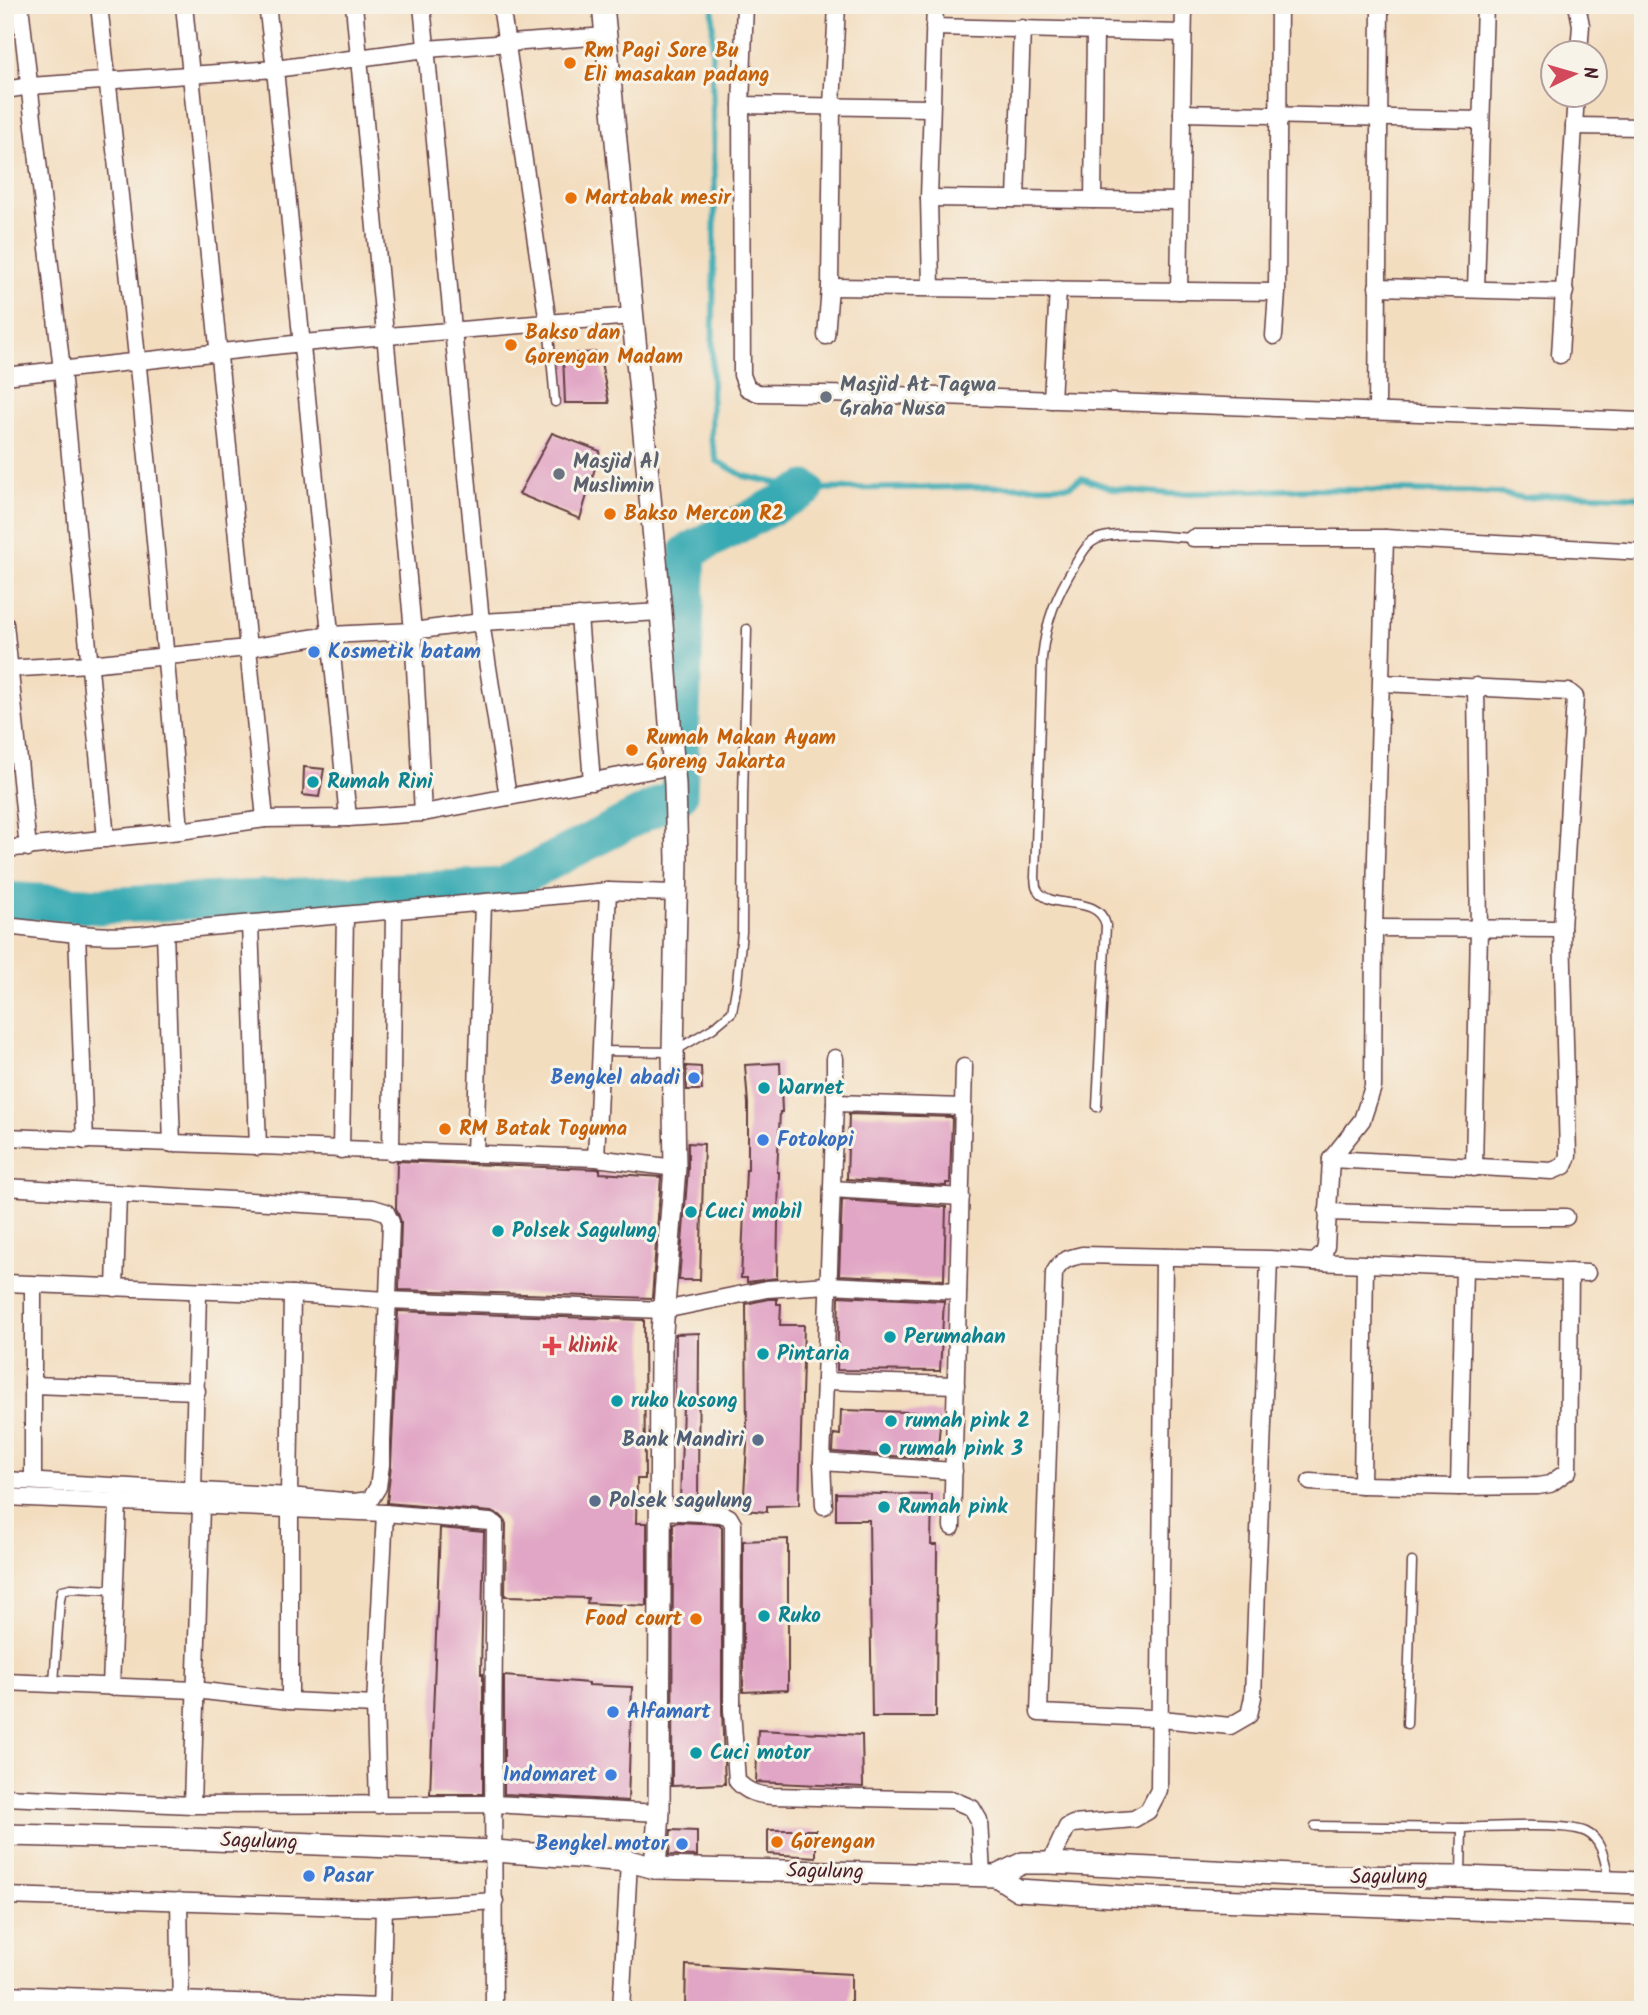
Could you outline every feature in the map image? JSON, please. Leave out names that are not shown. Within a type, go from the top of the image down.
[{"type":"street","points":[[20,5],[62,370],[106,839]]},
{"type":"street","points":[[99,5],[167,654],[180,831]]},
{"type":"street","points":[[184,5],[265,819]]},
{"type":"street","points":[[267,5],[348,818]]},
{"type":"street","points":[[355,5],[413,631],[423,813]]},
{"type":"street","points":[[422,5],[481,622],[508,797]]},
{"type":"street","points":[[501,5],[548,323]]},
{"type":"street","points":[[603,5],[661,612],[674,775],[677,860],[673,1052],[675,1168],[661,1344],[659,1813],[655,1868]]},
{"type":"street","points":[[745,5],[741,105],[742,375],[747,388],[758,393],[1052,400],[1643,421]]},
{"type":"street","points":[[826,335],[830,287],[832,106],[837,5]]},
{"type":"street","points":[[931,287],[929,198],[935,5]]},
{"type":"street","points":[[1179,290],[1184,5]]},
{"type":"street","points":[[1274,336],[1277,292],[1279,5]]},
{"type":"street","points":[[1377,411],[1380,5]]},
{"type":"street","points":[[1476,289],[1485,5]]},
{"type":"street","points":[[1577,5],[1581,25],[1580,38]]},
{"type":"street","points":[[934,27],[1183,33]]},
{"type":"street","points":[[1016,199],[1022,28]]},
{"type":"street","points":[[1093,200],[1095,32]]},
{"type":"street","points":[[5,90],[275,69],[426,49],[606,36]]},
{"type":"street","points":[[741,105],[931,108]]},
{"type":"street","points":[[1560,355],[1575,108]]},
{"type":"street","points":[[1182,113],[1480,120]]},
{"type":"street","points":[[1574,126],[1643,127]]},
{"type":"street","points":[[929,198],[1180,201]]},
{"type":"street","points":[[830,287],[1277,292]]},
{"type":"street","points":[[1377,287],[1565,292]]},
{"type":"street","points":[[1052,400],[1058,289]]},
{"type":"street","points":[[5,376],[302,343],[632,316]]},
{"type":"street","points":[[1193,538],[1385,538],[1643,552]]},
{"type":"street","points":[[1315,1262],[1324,1253],[1326,1246],[1331,1159],[1362,1120],[1373,1087],[1374,929],[1385,538]]},
{"type":"street","points":[[7,669],[89,664],[247,648],[330,635],[413,631],[481,622],[661,612]]},
{"type":"street","points":[[579,616],[592,782]]},
{"type":"street","points":[[5,624],[7,669],[28,848]]},
{"type":"street","points":[[1331,1159],[1552,1171],[1564,1166],[1567,1161],[1562,929],[1576,697],[1569,692],[1382,683]]},
{"type":"street","points":[[1474,1168],[1479,930],[1476,686]]},
{"type":"street","points":[[5,849],[180,831],[265,819],[348,818],[423,813],[592,782],[674,775]]},
{"type":"street","points":[[5,926],[141,936],[165,931],[608,891],[677,892]]},
{"type":"street","points":[[596,1158],[608,891]]},
{"type":"street","points":[[475,1154],[483,902]]},
{"type":"street","points":[[391,1152],[394,911]]},
{"type":"street","points":[[341,1150],[345,915]]},
{"type":"street","points":[[250,924],[258,1147]]},
{"type":"street","points":[[1374,929],[1562,929]]},
{"type":"street","points":[[165,931],[172,1144]]},
{"type":"street","points":[[76,933],[85,1140]]},
{"type":"street","points":[[824,1506],[822,1462],[835,1058]]},
{"type":"street","points":[[952,1527],[964,1067]]},
{"type":"street","points":[[835,1104],[963,1107]]},
{"type":"street","points":[[5,1137],[596,1158],[675,1168]]},
{"type":"street","points":[[5,1187],[373,1208],[386,1212],[391,1222],[381,1465],[378,1487],[370,1500],[289,1502],[197,1498],[5,1480]]},
{"type":"street","points":[[832,1189],[961,1197]]},
{"type":"street","points":[[115,1288],[118,1194]]},
{"type":"street","points":[[1328,1212],[1566,1217]]},
{"type":"street","points":[[1269,1259],[1253,1697],[1249,1715],[1230,1726],[1039,1713],[1054,1273],[1059,1264],[1082,1255],[1269,1259],[1578,1272],[1568,1471],[1550,1484],[1538,1486],[1459,1487],[1310,1482]]},
{"type":"street","points":[[1050,1863],[1067,1826],[1134,1819],[1148,1811],[1159,1790],[1164,1257]]},
{"type":"street","points":[[1362,1485],[1365,1264]]},
{"type":"street","points":[[1459,1487],[1464,1268]]},
{"type":"street","points":[[5,1283],[664,1310],[767,1289],[828,1284],[958,1292]]},
{"type":"street","points":[[33,1285],[33,1481]]},
{"type":"street","points":[[192,1805],[198,1292]]},
{"type":"street","points":[[290,1701],[292,1294]]},
{"type":"street","points":[[825,1381],[956,1385]]},
{"type":"street","points":[[33,1385],[197,1391]]},
{"type":"street","points":[[822,1462],[954,1471]]},
{"type":"street","points":[[5,1497],[118,1502],[197,1498]]},
{"type":"street","points":[[111,1687],[118,1502]]},
{"type":"street","points":[[289,1502],[490,1521],[495,1524],[494,2010]]},
{"type":"street","points":[[660,1511],[721,1514],[729,1517],[733,1524],[732,1710],[737,1781],[757,1795],[953,1800],[972,1808],[979,1821],[989,1875],[1018,1890],[1128,1897],[1643,1915]]},
{"type":"street","points":[[378,1805],[375,1705],[385,1513]]},
{"type":"street","points":[[5,1682],[195,1690],[290,1701],[375,1705]]},
{"type":"street","points":[[5,1797],[192,1805],[493,1804],[659,1813]]},
{"type":"street","name":"Sagulung","points":[[5,1835],[494,1851],[629,1861],[655,1868],[989,1875],[1023,1863],[1050,1863],[1314,1876],[1461,1877],[1643,1883]]},
{"type":"street","points":[[621,2010],[629,1861]]},
{"type":"street","points":[[5,1896],[384,1908],[495,1901]]},
{"type":"street","points":[[179,1901],[181,2005]]},
{"type":"street","points":[[5,1994],[181,2005],[381,2008],[384,1908]]},
{"type":"lane","points":[[548,323],[555,402]]},
{"type":"lane","points":[[1097,1107],[1106,925],[1104,917],[1096,909],[1047,898],[1037,890],[1035,878],[1042,658],[1046,627],[1058,593],[1086,547],[1095,540],[1116,535],[1193,538]]},
{"type":"lane","points":[[600,1051],[673,1052],[732,1012],[742,932],[747,629]]},
{"type":"lane","points":[[1407,1724],[1412,1562]]},
{"type":"lane","points":[[54,1683],[62,1590],[115,1590]]},
{"type":"lane","points":[[1315,1826],[1560,1827],[1586,1832],[1597,1842],[1610,1882]]},
{"type":"lane","points":[[1461,1877],[1462,1828]]},
{"type":"building","points":[[599,352],[609,403],[565,403],[563,354]]},
{"type":"building","points":[[552,433],[600,451],[580,519],[519,494]]},
{"type":"building","name":"Rumah Rini","points":[[304,767],[324,769],[319,797],[303,795]]},
{"type":"building","points":[[780,1063],[782,1112],[777,1172],[777,1278],[747,1282],[747,1278],[741,1278],[748,1170],[745,1065]]},
{"type":"building","name":"Bengkel abadi","points":[[686,1066],[701,1067],[702,1090],[687,1090]]},
{"type":"building","points":[[849,1114],[952,1117],[950,1183],[946,1183],[946,1186],[847,1179]]},
{"type":"building","name":"Cuci mobil","points":[[688,1143],[704,1144],[700,1280],[679,1280]]},
{"type":"building","name":"Polsek Sagulung","points":[[397,1161],[600,1169],[600,1173],[661,1177],[652,1298],[399,1290],[401,1222],[396,1208]]},
{"type":"building","points":[[842,1200],[946,1207],[944,1280],[839,1275]]},
{"type":"building","name":"Perumahan","points":[[839,1296],[944,1301],[940,1371],[837,1370]]},
{"type":"building","points":[[777,1299],[777,1304],[781,1304],[780,1325],[804,1325],[799,1505],[767,1506],[767,1512],[743,1510],[747,1445],[746,1304]]},
{"type":"building","points":[[398,1311],[644,1320],[645,1479],[637,1479],[636,1523],[647,1523],[647,1606],[587,1603],[588,1598],[505,1596],[506,1524],[500,1515],[387,1503]]},
{"type":"building","points":[[699,1333],[698,1502],[680,1501],[683,1405],[675,1406],[676,1334]]},
{"type":"building","points":[[841,1410],[941,1413],[937,1459],[833,1452],[834,1434],[840,1435]]},
{"type":"building","points":[[836,1493],[932,1495],[931,1545],[937,1545],[936,1717],[872,1717],[869,1520],[836,1520]]},
{"type":"building","name":"Food court","points":[[673,1523],[719,1524],[722,1527],[722,1710],[725,1784],[672,1786]]},
{"type":"building","points":[[440,1528],[484,1532],[481,1674],[483,1794],[430,1794]]},
{"type":"building","name":"Ruko","points":[[788,1539],[788,1690],[743,1692],[743,1541]]},
{"type":"building","points":[[504,1676],[632,1687],[628,1801],[504,1794]]},
{"type":"building","points":[[758,1730],[862,1735],[863,1787],[756,1782]]},
{"type":"building","name":"Bengkel motor","points":[[671,1830],[697,1831],[697,1856],[669,1855]]},
{"type":"building","points":[[768,1830],[816,1830],[816,1857],[768,1854]]},
{"type":"building","points":[[686,1965],[851,1974],[851,2010],[685,2010]]},
{"type":"waterway","points":[[713,5],[715,196],[711,439],[717,461],[744,476],[806,489],[1069,486],[1082,478],[1114,489],[1172,494],[1312,489],[1497,493],[1525,498],[1569,494],[1643,497]]},
{"type":"waterway","points":[[5,900],[99,906],[503,886],[679,795],[688,552],[806,489]]},
{"type":"place","name":"Rm Pagi Sore Bu Eli masakan padang","points":[[570,63]]},
{"type":"place","name":"Martabak mesir","points":[[571,198]]},
{"type":"place","name":"Bakso dan Gorengan Madam","points":[[511,345]]},
{"type":"place","name":"Masjid At Taqwa Graha Nusa","points":[[826,397]]},
{"type":"place","name":"Masjid Al Muslimin","points":[[559,474]]},
{"type":"place","name":"Bakso Mercon R2","points":[[610,514]]},
{"type":"place","name":"Kosmetik batam","points":[[314,652]]},
{"type":"place","name":"Rumah Makan Ayam Goreng Jakarta","points":[[632,750]]},
{"type":"place","name":"Rumah Rini","points":[[313,782]]},
{"type":"place","name":"Bengkel abadi","points":[[694,1078]]},
{"type":"place","name":"Warnet","points":[[764,1088]]},
{"type":"place","name":"RM Batak Toguma","points":[[445,1129]]},
{"type":"place","name":"Fotokopi","points":[[763,1140]]},
{"type":"place","name":"Cuci mobil","points":[[691,1212]]},
{"type":"place","name":"Polsek Sagulung","points":[[498,1231]]},
{"type":"place","name":"Perumahan","points":[[890,1337]]},
{"type":"place","name":"klinik","points":[[552,1346]]},
{"type":"place","name":"Pintaria","points":[[763,1354]]},
{"type":"place","name":"ruko kosong","points":[[617,1401]]},
{"type":"place","name":"rumah pink 2","points":[[891,1421]]},
{"type":"place","name":"Bank Mandiri","points":[[758,1440]]},
{"type":"place","name":"rumah pink 3","points":[[885,1449]]},
{"type":"place","name":"Polsek sagulung","points":[[595,1501]]},
{"type":"place","name":"Rumah pink","points":[[884,1507]]},
{"type":"place","name":"Ruko","points":[[764,1616]]},
{"type":"place","name":"Food court","points":[[696,1619]]},
{"type":"place","name":"Alfamart","points":[[613,1712]]},
{"type":"place","name":"Cuci motor","points":[[696,1753]]},
{"type":"place","name":"Indomaret","points":[[611,1775]]},
{"type":"place","name":"Gorengan","points":[[777,1842]]},
{"type":"place","name":"Bengkel motor","points":[[682,1844]]},
{"type":"place","name":"Pasar","points":[[309,1876]]}]
